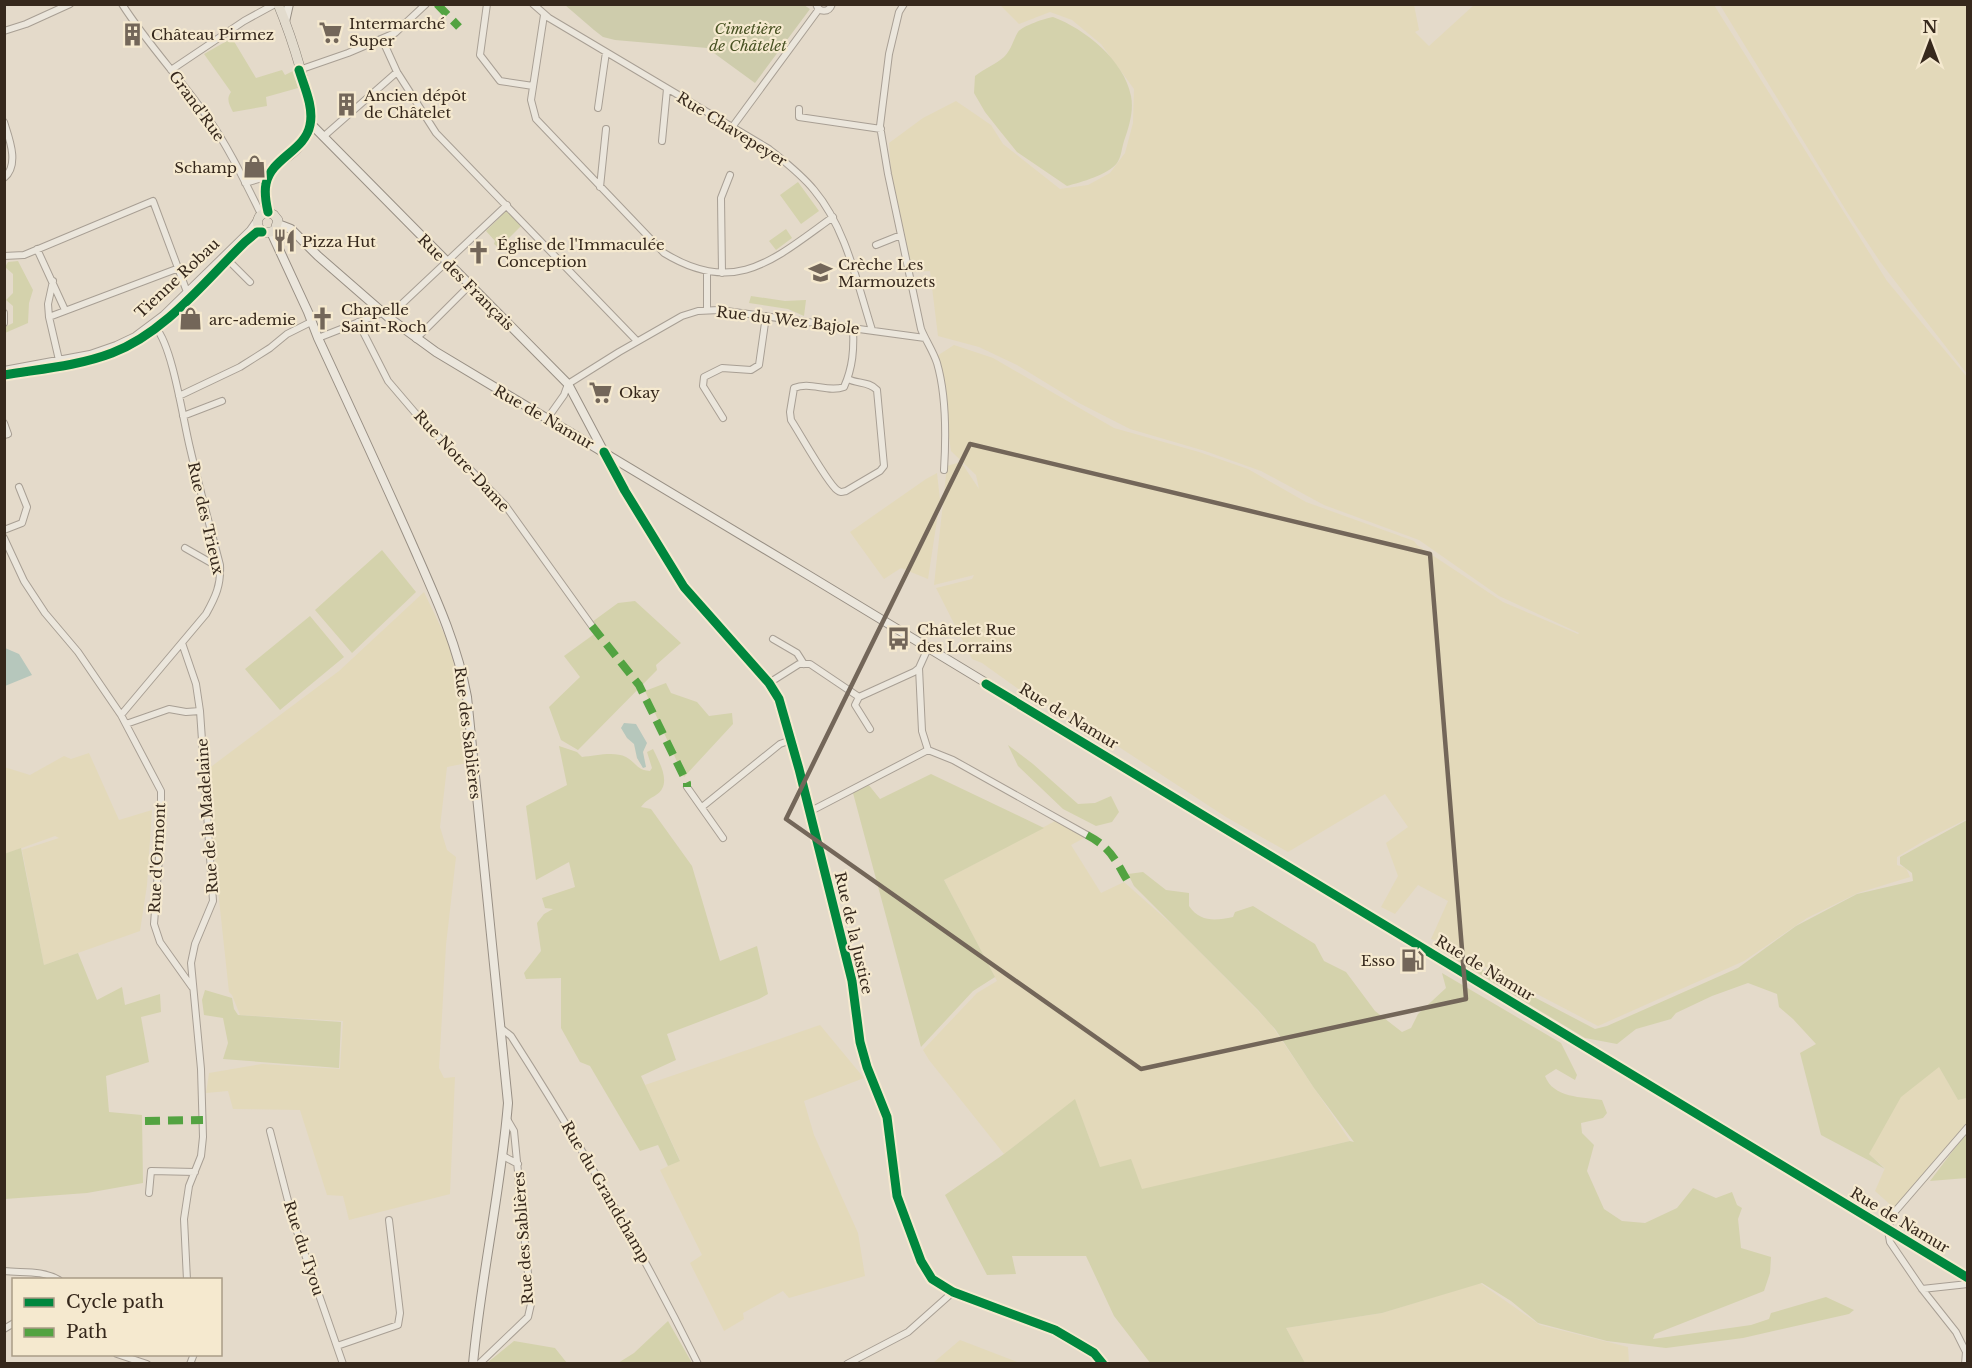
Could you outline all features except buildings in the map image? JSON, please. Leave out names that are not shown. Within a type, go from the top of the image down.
[{"type":"main road","points":[[285,22],[289,4]]},
{"type":"main road","points":[[262,215],[276,217],[278,224],[275,230],[266,232],[258,226],[268,176],[278,163],[302,142],[310,124],[309,103],[285,22],[276,5]]},
{"type":"main road","name":"Rue des Français","points":[[310,124],[568,384],[604,452]]},
{"type":"main road","name":"Rue de Namur","points":[[278,224],[291,230],[385,315],[416,339],[1968,1278]]},
{"type":"main road","name":"Tienne Robau","points":[[4,375],[89,360],[130,345],[156,328],[253,235],[266,232]]},
{"type":"main road","name":"Rue des Sablières","points":[[266,232],[311,322],[423,568],[448,627],[462,669],[502,1029],[508,1103],[505,1146],[477,1324],[473,1364]]},
{"type":"street","points":[[4,31],[70,4]]},
{"type":"street","name":"Grand'Rue","points":[[122,4],[138,29],[207,117],[262,215]]},
{"type":"street","points":[[299,69],[348,53],[395,33],[426,4]]},
{"type":"street","points":[[487,4],[480,56],[500,81],[533,86]]},
{"type":"street","name":"Rue Chavepeyer","points":[[533,4],[544,15],[733,126],[795,169],[815,191],[832,217],[847,253],[872,330]]},
{"type":"street","points":[[733,126],[818,7],[826,10],[832,4]]},
{"type":"street","points":[[904,4],[899,12],[889,54],[881,129],[924,338],[930,346],[939,371],[946,434],[944,470]]},
{"type":"street","points":[[171,70],[244,21],[276,5]]},
{"type":"street","points":[[544,15],[533,86],[532,108],[541,125],[664,253],[684,264],[707,272],[745,270],[766,263],[786,251],[832,217]]},
{"type":"street","points":[[382,39],[397,72],[436,133],[637,341]]},
{"type":"street","points":[[598,108],[606,52]]},
{"type":"street","points":[[323,137],[397,72]]},
{"type":"street","name":"Rue Chavepeyer","points":[[662,141],[667,89]]},
{"type":"street","points":[[800,109],[799,117],[881,129]]},
{"type":"street","points":[[4,122],[13,165],[8,176],[4,178]]},
{"type":"street","points":[[600,186],[606,129]]},
{"type":"street","points":[[722,273],[721,198],[730,175]]},
{"type":"street","points":[[245,183],[268,176]]},
{"type":"street","points":[[4,256],[24,255],[153,201],[187,292]]},
{"type":"street","points":[[318,338],[358,322],[385,315],[447,262],[507,205]]},
{"type":"street","name":"Tienne Robau","points":[[4,370],[104,350],[135,336],[154,324],[250,230],[262,215]]},
{"type":"street","points":[[876,245],[901,235]]},
{"type":"street","points":[[37,249],[66,310]]},
{"type":"street","points":[[227,259],[250,282]]},
{"type":"street","points":[[49,317],[179,268]]},
{"type":"street","points":[[707,272],[707,310]]},
{"type":"street","points":[[53,281],[48,304],[59,360]]},
{"type":"street","points":[[416,339],[470,285]]},
{"type":"street","name":"Rue du Wez Bajole","points":[[547,419],[564,395],[568,384],[682,316],[707,310],[924,338]]},
{"type":"street","points":[[4,313],[4,323]]},
{"type":"street","points":[[723,418],[703,386],[704,377],[722,368],[751,370],[759,365],[766,316]]},
{"type":"street","points":[[179,396],[240,367],[287,334],[311,322]]},
{"type":"street","name":"Rue Notre-Dame","points":[[358,322],[388,381],[417,415],[505,505],[592,626]]},
{"type":"street","name":"Rue des Trieux","points":[[121,715],[206,614],[215,599],[221,581],[220,568],[179,396],[163,336],[156,328]]},
{"type":"street","points":[[848,379],[873,386],[877,390],[884,466],[880,471],[841,492],[835,489],[791,420],[790,412],[794,388],[801,385],[837,390],[844,387],[854,352],[853,328]]},
{"type":"street","points":[[183,416],[222,400]]},
{"type":"street","points":[[4,423],[8,434],[4,435]]},
{"type":"street","name":"Rue de la Justice","points":[[604,452],[625,491],[684,587],[770,683],[779,699],[852,981],[860,1042],[867,1067],[887,1117],[897,1196],[921,1262],[933,1279],[953,1292],[1055,1330],[1094,1353],[1103,1364]]},
{"type":"street","points":[[4,530],[22,523],[26,510],[19,487]]},
{"type":"street","name":"Rue d'Ormont","points":[[4,538],[24,581],[45,613],[78,652],[121,715],[160,791],[161,831],[154,924],[160,942],[192,987],[201,1069],[203,1120],[201,1156],[189,1186],[184,1219],[187,1278]]},
{"type":"street","points":[[185,548],[220,568]]},
{"type":"street","points":[[773,639],[797,654],[804,664]]},
{"type":"street","name":"Rue de la Madelaine","points":[[182,644],[196,684],[200,711],[213,902],[195,944],[191,963],[192,987]]},
{"type":"street","points":[[927,648],[919,668],[922,731],[928,750]]},
{"type":"street","points":[[770,683],[799,664],[810,664],[858,697]]},
{"type":"street","points":[[870,729],[855,705],[858,697],[919,668]]},
{"type":"street","points":[[126,724],[169,708],[186,712],[200,711]]},
{"type":"street","points":[[702,807],[780,744],[791,740]]},
{"type":"street","points":[[809,812],[928,750],[953,759],[1087,835]]},
{"type":"street","points":[[687,787],[723,838]]},
{"type":"street","name":"Rue du Grandchamp","points":[[502,1029],[511,1036],[558,1109],[657,1281],[698,1364]]},
{"type":"street","name":"Rue des Sablières","points":[[482,1361],[528,1317],[531,1304],[514,1131],[507,1119]]},
{"type":"street","points":[[1965,1364],[1966,1352],[1956,1332],[1890,1242],[1888,1230],[1892,1215],[1968,1127]]},
{"type":"street","name":"Rue du Tyou","points":[[270,1131],[293,1220],[343,1364]]},
{"type":"street","points":[[505,1146],[516,1149]]},
{"type":"street","name":"Rue des Sablières","points":[[503,1156],[518,1164]]},
{"type":"street","points":[[149,1193],[151,1171],[195,1172]]},
{"type":"street","points":[[337,1346],[398,1324],[400,1313],[389,1220]]},
{"type":"street","points":[[4,1271],[26,1276],[42,1272],[55,1278]]},
{"type":"street","points":[[1922,1288],[1968,1284]]},
{"type":"street","points":[[847,1364],[908,1332],[953,1292]]},
{"type":"street","points":[[474,1354],[482,1361]]},
{"type":"street","points":[[123,1356],[147,1364]]},
{"type":"highlighted area","points":[[970,444],[1430,554],[1466,999],[1141,1069],[786,819]]},
{"type":"shaded area","points":[[1000,5],[1414,5],[1419,30],[1415,32],[1429,46],[1474,5],[1714,5],[1887,281],[1967,377],[1967,819],[1897,857],[1897,865],[1906,868],[1910,877],[1858,893],[1807,918],[1744,961],[1598,1026],[1455,951],[1449,944],[1431,939],[1448,901],[1418,885],[1395,914],[1381,907],[1398,876],[1386,843],[1408,827],[1385,794],[1288,852],[1226,817],[1093,730],[1024,693],[982,663],[972,659],[936,588],[972,579],[974,575],[934,585],[947,466],[961,462],[979,489],[976,475],[951,451],[937,356],[954,345],[993,358],[1114,428],[1199,452],[1248,469],[1306,502],[1414,541],[1503,602],[1579,633],[1499,596],[1419,540],[1324,505],[1261,471],[1205,451],[1130,429],[1079,403],[1017,365],[979,347],[938,336],[930,271],[912,272],[892,188],[889,143],[923,118],[956,101],[991,125],[1003,144],[1060,189],[1088,185],[1110,173],[1125,153],[1133,123],[1134,89],[1101,44],[1072,20],[1050,12],[1019,24]]},
{"type":"shaded area","points":[[1720,5],[1967,5],[1967,374],[1881,263],[1847,212]]},
{"type":"shaded area","points":[[1053,17],[1078,29],[1112,58],[1127,83],[1132,102],[1129,125],[1117,163],[1101,174],[1067,186],[1017,152],[985,112],[974,93],[975,76],[1004,57],[1020,30]]},
{"type":"shaded area","points":[[232,38],[256,78],[282,70],[285,75],[293,71],[298,88],[266,97],[267,106],[233,112],[228,99],[231,92],[204,54]]},
{"type":"shaded area","points":[[798,182],[819,211],[801,224],[780,195]]},
{"type":"shaded area","points":[[507,210],[522,225],[499,248],[486,231]]},
{"type":"shaded area","points":[[786,229],[792,238],[776,250],[769,241]]},
{"type":"shaded area","points":[[18,261],[33,290],[29,303],[28,323],[5,333],[5,327],[13,323],[13,306],[6,300],[13,293],[13,274],[5,267],[8,262]]},
{"type":"shaded area","points":[[751,296],[785,301],[806,300],[804,316],[788,309],[749,303]]},
{"type":"shaded area","points":[[937,473],[940,500],[928,579],[901,568],[884,579],[850,532]]},
{"type":"shaded area","points":[[382,550],[416,592],[352,653],[315,610]]},
{"type":"shaded area","points":[[424,592],[448,642],[459,684],[467,763],[447,767],[440,827],[447,850],[456,857],[446,945],[439,1068],[444,1078],[455,1077],[450,1194],[349,1220],[343,1196],[327,1195],[300,1110],[233,1109],[228,1091],[206,1093],[209,1073],[262,1064],[340,1069],[343,1021],[240,1015],[229,992],[210,816],[208,769],[339,671]]},
{"type":"shaded area","points":[[635,601],[681,643],[656,665],[657,670],[578,750],[561,740],[549,707],[580,677],[564,656],[597,632],[592,622],[618,603]]},
{"type":"shaded area","points":[[310,616],[344,657],[280,710],[245,669]]},
{"type":"shaded area","points":[[5,648],[19,654],[32,675],[5,686]]},
{"type":"shaded area","points":[[666,683],[671,693],[697,702],[709,716],[732,713],[733,724],[684,777],[645,691]]},
{"type":"shaded area","points":[[624,723],[636,724],[647,743],[643,752],[646,767],[643,768],[637,758],[634,744],[621,728]]},
{"type":"shaded area","points":[[1008,745],[1078,804],[1095,803],[1111,796],[1119,812],[1112,822],[1096,826],[1063,809],[1018,766]]},
{"type":"shaded area","points":[[559,746],[577,752],[582,757],[621,755],[642,769],[650,771],[652,768],[647,752],[653,749],[661,766],[664,785],[641,807],[651,809],[692,866],[720,961],[757,946],[768,994],[667,1034],[676,1060],[641,1076],[680,1161],[668,1166],[658,1145],[640,1151],[590,1066],[580,1062],[561,1028],[561,978],[526,979],[524,973],[541,951],[537,923],[544,914],[553,909],[545,908],[542,898],[575,887],[569,862],[536,880],[526,806],[567,785]]},
{"type":"shaded area","points":[[89,753],[119,820],[152,810],[147,885],[140,931],[44,965],[22,850],[59,838],[55,836],[5,854],[4,767],[30,775],[64,756],[71,759]]},
{"type":"shaded area","points":[[931,774],[1044,828],[944,880],[995,977],[973,991],[921,1047],[853,793],[868,784],[880,799]]},
{"type":"shaded area","points":[[1057,820],[1086,837],[1071,845],[1101,893],[1124,882],[1177,929],[1270,1023],[1350,1141],[1141,1190],[1100,1167],[1075,1100],[1004,1154],[923,1050],[977,993],[997,981],[944,880]]},
{"type":"shaded area","points":[[1967,820],[1967,1098],[1958,1100],[1939,1067],[1901,1097],[1869,1154],[1885,1169],[1821,1135],[1800,1053],[1816,1044],[1779,1007],[1777,994],[1748,983],[1712,996],[1676,1013],[1671,1019],[1636,1029],[1617,1044],[1585,1038],[1451,957],[1454,955],[1595,1029],[1607,1026],[1738,968],[1796,926],[1857,894],[1913,881],[1912,873],[1900,864],[1900,857]]},
{"type":"shaded area","points":[[21,848],[44,965],[78,953],[97,1000],[122,987],[125,1005],[160,994],[161,1012],[141,1017],[149,1062],[106,1076],[109,1112],[142,1115],[143,1183],[87,1193],[5,1199],[4,854]]},
{"type":"shaded area","points":[[1143,872],[1166,890],[1189,893],[1189,906],[1203,918],[1233,917],[1235,912],[1253,906],[1315,944],[1324,961],[1346,972],[1375,1011],[1402,1032],[1411,1028],[1418,1014],[1446,988],[1442,973],[1561,1043],[1577,1075],[1575,1080],[1556,1069],[1545,1076],[1554,1089],[1561,1092],[1577,1097],[1602,1100],[1607,1113],[1603,1118],[1581,1123],[1582,1133],[1594,1145],[1587,1171],[1604,1209],[1622,1221],[1645,1223],[1677,1208],[1693,1188],[1716,1198],[1732,1192],[1737,1205],[1742,1208],[1738,1219],[1741,1248],[1771,1257],[1770,1273],[1764,1291],[1655,1334],[1653,1339],[1751,1325],[1769,1319],[1771,1313],[1826,1297],[1854,1310],[1849,1314],[1743,1338],[1666,1348],[1607,1341],[1538,1323],[1511,1301],[1482,1283],[1382,1313],[1286,1328],[1305,1363],[1151,1364],[1114,1316],[1086,1256],[1012,1256],[1016,1274],[987,1275],[945,1195],[1004,1154],[1075,1099],[1100,1167],[1131,1159],[1142,1189],[1350,1141],[1354,1142],[1314,1088],[1275,1029],[1134,886],[1128,874]]},
{"type":"shaded area","points":[[205,990],[232,998],[238,1015],[341,1022],[339,1068],[223,1059],[228,1043],[223,1018],[204,1015],[202,1000]]},
{"type":"shaded area","points":[[820,1025],[864,1078],[804,1101],[814,1135],[858,1233],[865,1276],[789,1298],[783,1291],[743,1313],[744,1319],[724,1331],[690,1263],[702,1255],[660,1170],[680,1160],[645,1085]]},
{"type":"shaded area","points":[[1937,1063],[1958,1100],[1967,1098],[1967,1131],[1894,1208],[1875,1191],[1885,1168],[1862,1148],[1887,1107]]},
{"type":"shaded area","points":[[1967,1132],[1967,1178],[1930,1181]]},
{"type":"shaded area","points":[[1480,1283],[1540,1325],[1628,1347],[1629,1363],[1305,1363],[1286,1328],[1382,1313]]},
{"type":"shaded area","points":[[668,1321],[692,1363],[618,1363],[634,1353]]},
{"type":"shaded area","points":[[960,1340],[1020,1363],[933,1363]]},
{"type":"shaded area","points":[[514,1341],[555,1348],[567,1363],[487,1363]]},
{"type":"green space","name":"Cimetière de Châtelet","points":[[565,5],[804,5],[810,9],[755,83],[707,48],[603,37]]},
{"type":"marked path","points":[[437,4],[459,27]]},
{"type":"marked path","points":[[592,626],[639,685],[687,787]]},
{"type":"marked path","points":[[1087,835],[1108,850],[1130,885]]},
{"type":"marked path","points":[[145,1121],[203,1120]]},
{"type":"cycle path","points":[[268,212],[265,191],[269,175],[274,167],[302,142],[310,125],[310,104],[299,70]]},
{"type":"cycle path","points":[[4,375],[86,361],[131,344],[150,333],[167,319],[245,242],[257,232],[262,232]]},
{"type":"cycle path","points":[[604,452],[625,491],[684,587],[769,683],[779,699],[799,769],[852,981],[860,1042],[867,1067],[887,1117],[897,1196],[921,1261],[932,1279],[953,1292],[1055,1330],[1094,1353],[1103,1364]]},
{"type":"cycle path","points":[[986,684],[1968,1278]]},
{"type":"place","name":"Intermarché Super","points":[[331,32]]},
{"type":"place","name":"Château Pirmez","points":[[133,34]]},
{"type":"place","name":"Ancien dépôt de Châtelet","points":[[346,104]]},
{"type":"place","name":"Schamp","points":[[255,167]]},
{"type":"place","name":"Pizza Hut","points":[[284,241]]},
{"type":"place","name":"Église de l'Immaculée Conception","points":[[479,253]]},
{"type":"place","name":"Crèche Les Marmouzets","points":[[820,273]]},
{"type":"place","name":"Chapelle Saint-Roch","points":[[323,318]]},
{"type":"place","name":"arc-ademie","points":[[191,319]]},
{"type":"place","name":"Okay","points":[[601,392]]},
{"type":"place","name":"Châtelet Rue des Lorrains","points":[[899,638]]},
{"type":"place","name":"Esso","points":[[1413,960]]}]
